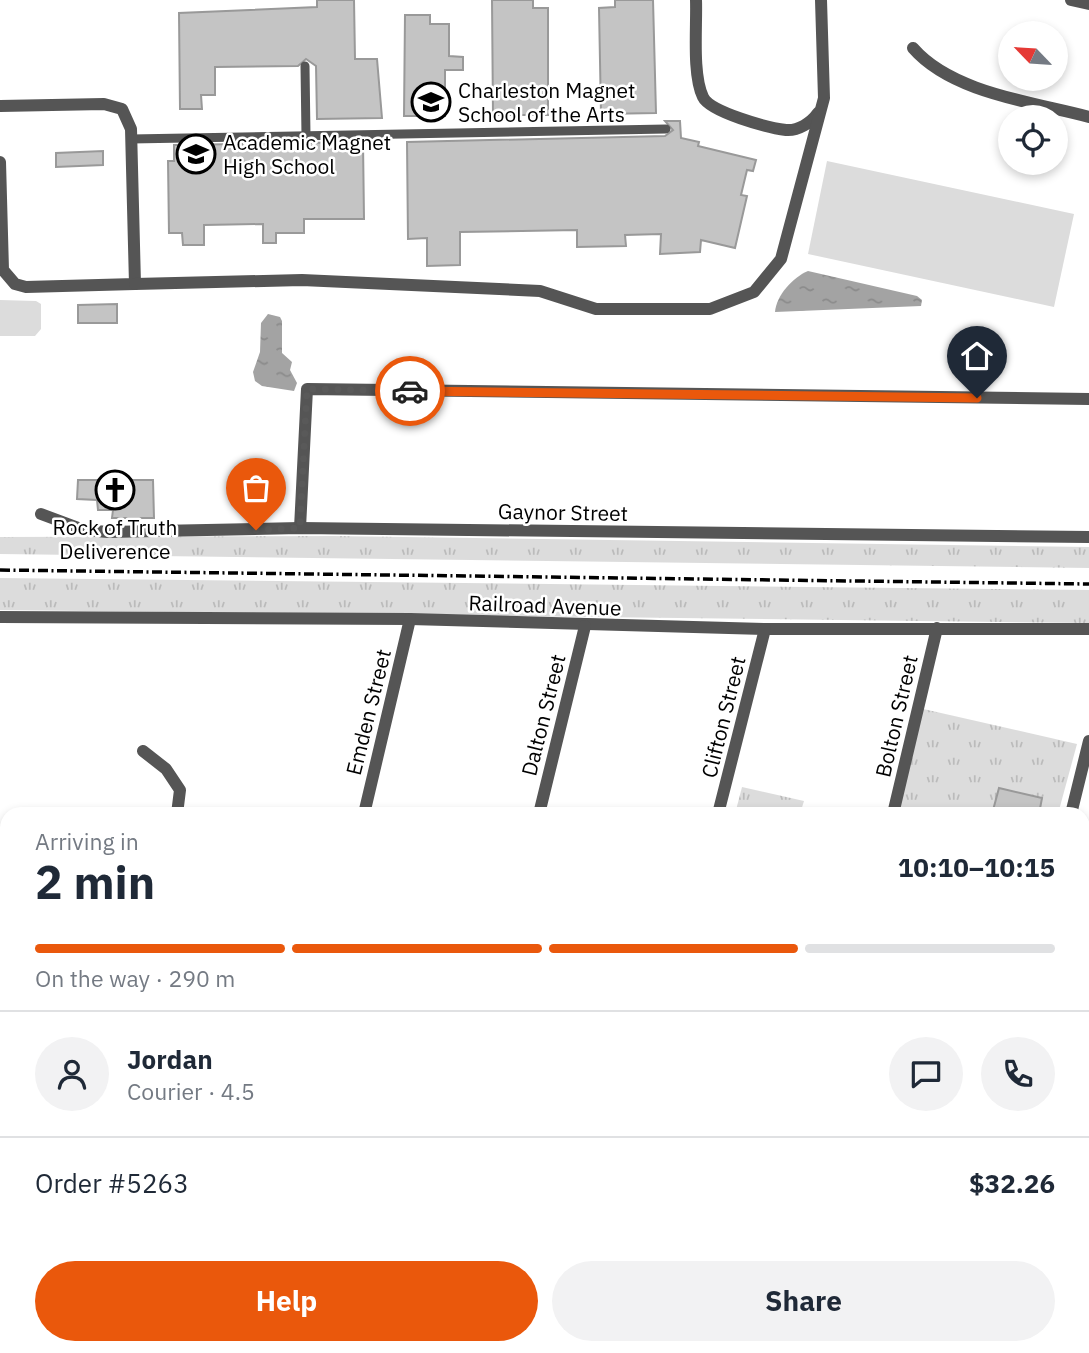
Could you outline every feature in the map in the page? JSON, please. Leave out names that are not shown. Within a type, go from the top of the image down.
[{"type":"street","points":[[696,0],[699,82],[705,101],[720,112],[788,131],[803,127],[820,111]]},
{"type":"street","points":[[0,162],[3,270],[8,279],[26,287],[302,280],[540,291],[596,309],[710,309],[754,292],[781,258],[825,83],[821,0]]},
{"type":"street","points":[[1071,0],[1089,4]]},
{"type":"street","points":[[914,48],[928,64],[961,83],[1089,117]]},
{"type":"street","points":[[305,66],[306,136]]},
{"type":"street","points":[[0,106],[113,104],[127,117],[131,139],[135,284]]},
{"type":"street","points":[[131,139],[666,129]]},
{"type":"street","points":[[300,528],[307,389],[1089,399]]},
{"type":"street","name":"Gaynor Street","points":[[40,514],[84,530],[108,532],[300,528],[1089,537]]},
{"type":"street","name":"Railroad Avenue","points":[[0,617],[410,619],[765,629],[1089,629]]},
{"type":"street","name":"Emden Street","points":[[365,807],[410,619]]},
{"type":"street","name":"Dalton Street","points":[[541,807],[585,626]]},
{"type":"street","name":"Bolton Street","points":[[895,807],[937,628]]},
{"type":"street","name":"Clifton Street","points":[[720,807],[765,629]]},
{"type":"street","points":[[1073,807],[1089,741]]},
{"type":"street","points":[[143,751],[166,769],[180,790],[178,807]]},
{"type":"green space","points":[[827,161],[1074,214],[1054,307],[808,254]]},
{"type":"green space","points":[[0,300],[36,301],[41,304],[41,329],[35,336],[0,336]]},
{"type":"green space","points":[[333,536],[1089,547],[1089,568],[0,554],[0,537]]},
{"type":"green space","points":[[0,578],[1089,590],[1089,623],[0,610]]},
{"type":"green space","points":[[919,708],[1077,744],[1060,807],[896,807]]},
{"type":"green space","points":[[742,787],[804,801],[802,807],[737,807]]},
{"type":"water","points":[[808,271],[917,296],[922,300],[921,306],[775,312],[778,300],[786,288]]},
{"type":"water","points":[[268,314],[280,317],[282,321],[282,353],[292,362],[290,370],[297,383],[294,391],[262,386],[255,381],[253,372],[260,352],[261,323]]},
{"type":"building","points":[[317,0],[354,0],[355,59],[377,59],[382,118],[317,119],[316,66],[306,59],[298,66],[215,67],[215,95],[201,95],[202,109],[180,109],[179,13],[317,7]]},
{"type":"building","points":[[492,0],[533,0],[533,8],[548,8],[548,115],[493,115]]},
{"type":"building","points":[[615,0],[653,0],[656,113],[601,114],[599,8],[615,7]]},
{"type":"building","points":[[405,15],[430,15],[430,24],[449,24],[449,56],[463,57],[463,70],[445,70],[445,116],[404,116]]},
{"type":"building","points":[[665,121],[680,121],[681,138],[699,142],[698,146],[756,160],[753,171],[747,170],[741,195],[747,196],[735,248],[701,240],[700,252],[660,254],[661,234],[625,235],[626,246],[577,247],[577,230],[460,232],[460,265],[427,266],[427,238],[408,239],[407,142],[665,136],[673,130]]},
{"type":"building","points":[[363,142],[364,219],[304,219],[304,233],[276,233],[276,243],[263,243],[263,224],[204,225],[204,245],[183,245],[182,233],[169,233],[168,161],[174,161],[174,145]]},
{"type":"building","points":[[103,151],[103,165],[56,167],[56,153]]},
{"type":"building","points":[[117,304],[117,323],[78,323],[78,305]]},
{"type":"building","name":"Rock of Truth Deliverence","points":[[78,480],[153,480],[154,518],[112,518],[113,510],[98,510],[97,500],[77,499]]},
{"type":"building","points":[[999,788],[1042,798],[1040,807],[994,807]]},
{"type":"railway","points":[[0,570],[1089,584]]},
{"type":"way so far","points":[[256,530],[300,528],[307,389],[410,391]]},
{"type":"place","name":"Charleston Magnet School of the Arts","points":[[431,102]]},
{"type":"place","name":"Academic Magnet High School","points":[[196,154]]},
{"type":"place","name":"Rock of Truth Deliverence","points":[[115,490]]},
{"type":"route","points":[[410,391],[977,398]]}]
